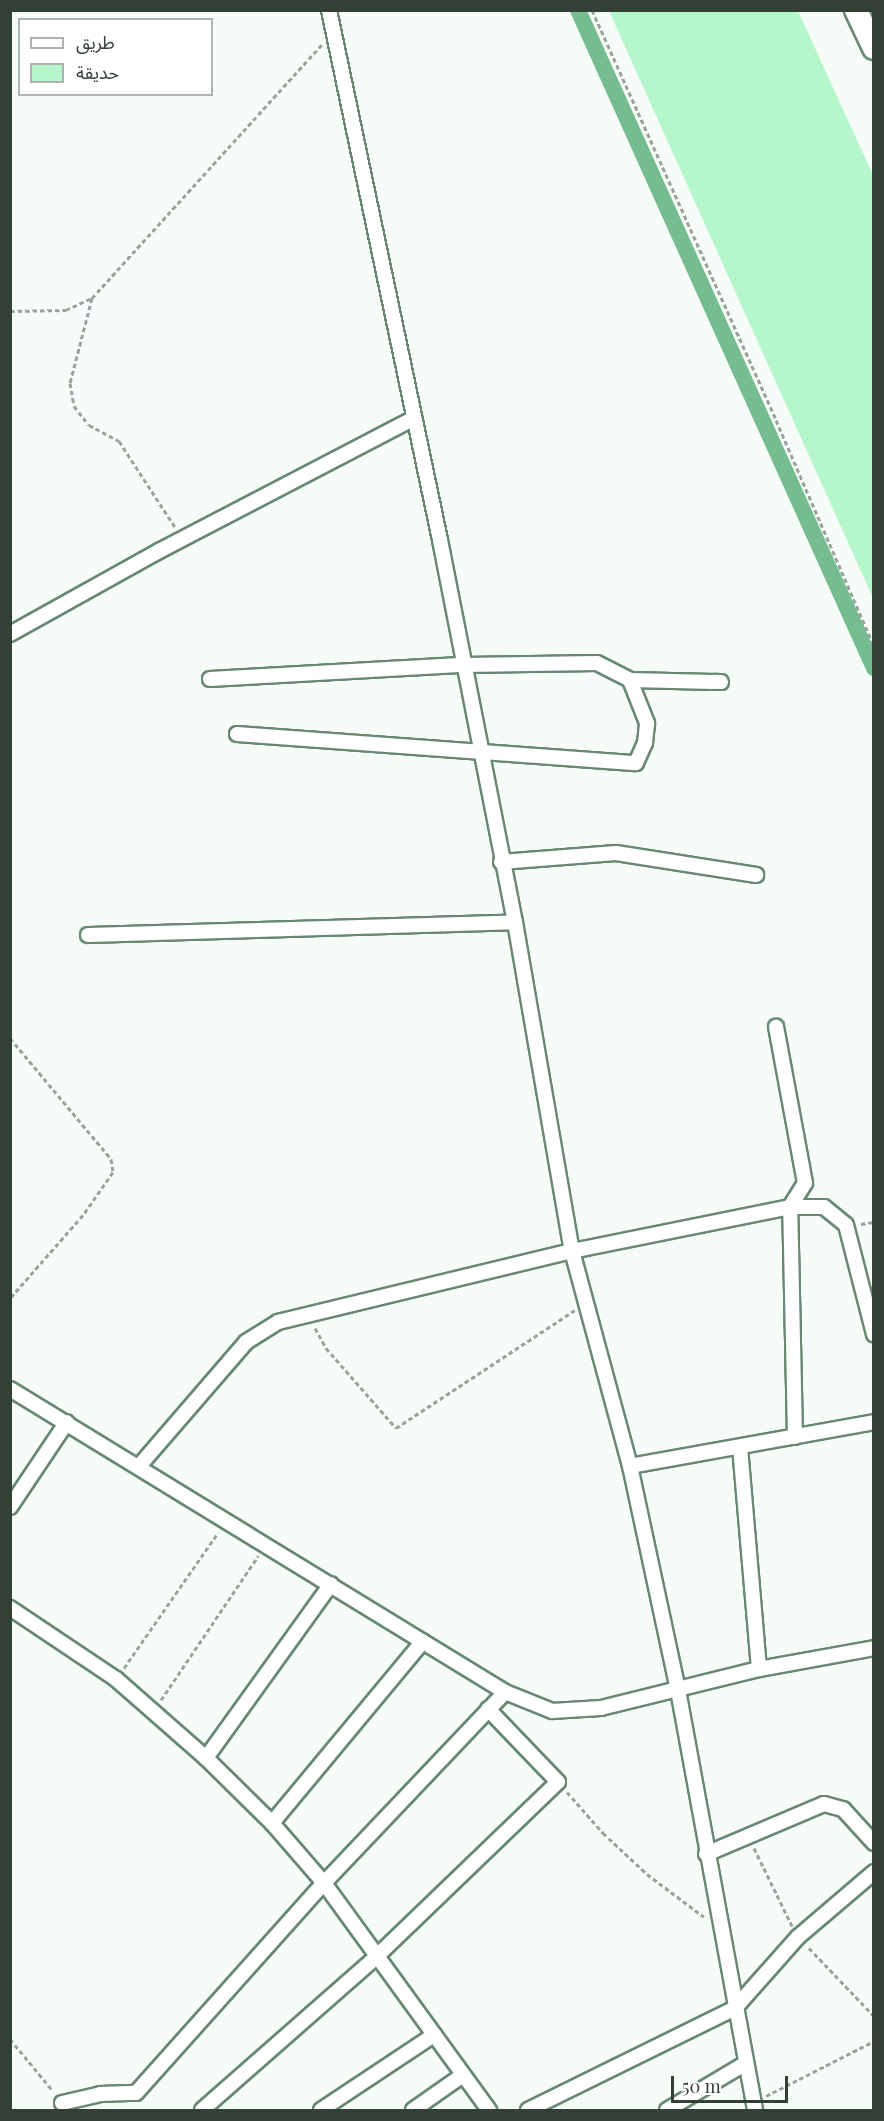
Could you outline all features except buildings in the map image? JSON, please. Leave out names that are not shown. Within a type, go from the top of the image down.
[{"type":"highway","points":[[856,10],[873,48]]},
{"type":"street","points":[[329,10],[416,418],[482,751],[501,862],[515,922],[572,1251],[630,1466],[678,1690],[719,1927],[754,2106]]},
{"type":"street","points":[[10,634],[183,539],[416,418]]},
{"type":"street","points":[[210,679],[464,665],[597,663],[630,680],[721,682]]},
{"type":"street","points":[[237,734],[636,763],[645,743],[647,723],[630,680]]},
{"type":"street","points":[[501,862],[616,853],[756,875]]},
{"type":"street","points":[[88,935],[515,922]]},
{"type":"street","points":[[776,1027],[805,1183],[790,1207],[795,1437]]},
{"type":"street","points":[[140,1465],[246,1342],[260,1330],[312,1311],[572,1251],[790,1207],[825,1207],[846,1225],[873,1334]]},
{"type":"street","points":[[10,1389],[140,1465],[505,1692],[552,1711],[570,1712],[678,1690],[759,1669],[873,1648]]},
{"type":"street","points":[[10,1507],[67,1422]]},
{"type":"street","points":[[630,1466],[873,1422]]},
{"type":"street","points":[[740,1447],[759,1669]]},
{"type":"street","points":[[206,1758],[331,1584]]},
{"type":"street","points":[[10,1608],[116,1679],[206,1758],[272,1823],[324,1883],[489,2110]]},
{"type":"street","points":[[272,1823],[423,1641]]},
{"type":"street","points":[[62,2103],[100,2094],[136,2092],[324,1883],[505,1692]]},
{"type":"street","points":[[202,2110],[376,1956],[558,1782],[488,1709]]},
{"type":"street","points":[[706,1854],[824,1804],[843,1809],[873,1843]]},
{"type":"street","points":[[528,2110],[735,2008],[798,1936],[873,1872]]},
{"type":"street","points":[[321,2110],[434,2035]]},
{"type":"street","points":[[667,2110],[746,2063]]},
{"type":"street","points":[[413,2110],[463,2075]]},
{"type":"path","points":[[592,10],[776,420],[873,647]]},
{"type":"path","points":[[10,311],[66,310],[92,298],[334,31]]},
{"type":"path","points":[[92,298],[70,383],[74,406],[89,425],[119,441],[183,539]]},
{"type":"path","points":[[10,1038],[111,1159],[113,1172],[83,1215],[10,1298]]},
{"type":"path","points":[[312,1311],[316,1331],[326,1348],[396,1428],[585,1304]]},
{"type":"path","points":[[116,1679],[227,1520]]},
{"type":"path","points":[[153,1711],[266,1544]]},
{"type":"path","points":[[558,1782],[603,1833],[647,1874],[719,1927]]},
{"type":"path","points":[[10,2039],[62,2103]]},
{"type":"path","points":[[754,2106],[873,2041]]},
{"type":"green space","points":[[609,11],[798,11],[873,175],[873,598]]},
{"type":"waterway","points":[[578,10],[874,668]]}]
